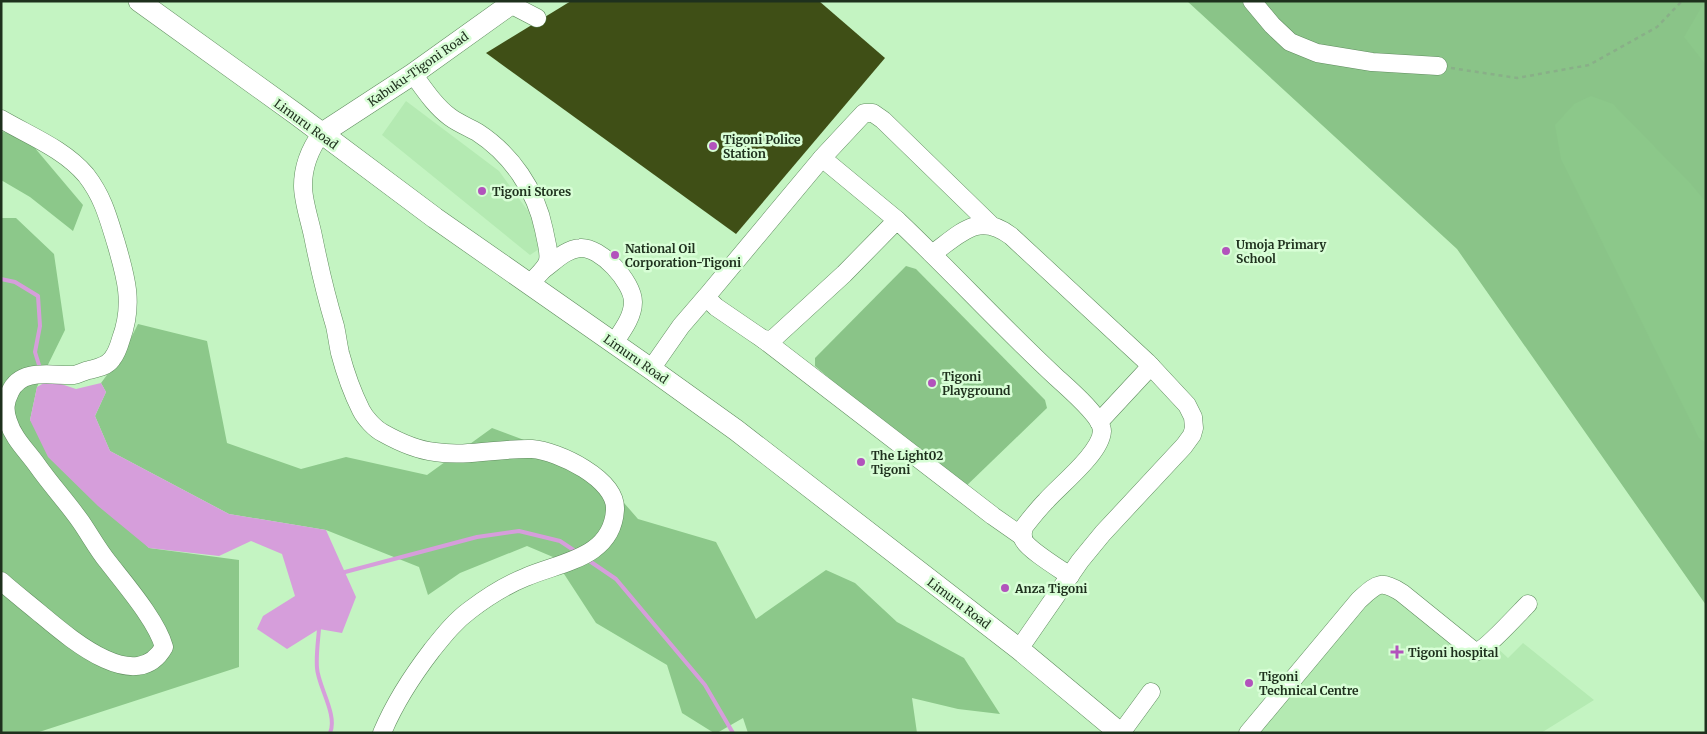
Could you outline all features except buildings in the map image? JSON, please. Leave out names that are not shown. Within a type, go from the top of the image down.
[{"type":"main road","name":"Limuru Road","points":[[139,1],[435,218],[537,276],[614,344],[736,430],[1019,649],[1121,733]]},
{"type":"main road","name":"Kabuku-Tigoni Road","points":[[321,134],[413,74],[513,3]]},
{"type":"street","points":[[1252,1],[1272,25],[1290,42],[1317,53],[1372,62],[1438,66]]},
{"type":"street","points":[[513,3],[537,18]]},
{"type":"street","points":[[413,74],[431,98],[450,117],[478,132],[508,159],[528,186],[538,205],[550,254],[537,276]]},
{"type":"street","points":[[651,369],[681,326],[822,158],[864,113],[873,113],[883,120],[992,225]]},
{"type":"street","points":[[1,119],[42,141],[68,158],[85,175],[101,197],[126,276],[129,292],[124,332],[111,361],[98,369],[76,375],[49,374],[25,376],[13,386],[5,403],[8,421],[19,443],[81,522],[107,562],[156,626],[162,637],[164,647],[159,656],[149,663],[125,666],[113,663],[96,655],[66,635],[1,581]]},
{"type":"street","points":[[321,134],[307,160],[303,187],[321,275],[340,353],[349,382],[362,412],[380,432],[418,449],[436,453],[462,454],[497,450],[534,449],[564,458],[598,477],[613,495],[616,508],[612,530],[599,546],[580,557],[526,577],[496,592],[469,610],[452,625],[408,681],[389,715],[382,733]]},
{"type":"street","points":[[822,158],[897,220],[961,281],[1099,422],[1102,430],[1096,447],[1077,471],[1046,501],[1024,527],[1023,537]]},
{"type":"street","points":[[763,339],[772,340],[782,332],[844,274],[897,220]]},
{"type":"street","points":[[932,254],[971,228],[983,224],[1001,228],[1151,366],[1187,405],[1193,417],[1193,432],[1184,446],[1103,533],[1070,576],[1019,649]]},
{"type":"street","points":[[537,276],[564,253],[579,248],[587,248],[605,259],[626,280],[633,302],[627,322],[614,344]]},
{"type":"street","points":[[706,297],[716,307],[763,339],[1023,537],[1029,546],[1070,576]]},
{"type":"street","points":[[1099,422],[1151,366]]},
{"type":"street","points":[[1248,733],[1359,600],[1378,585],[1390,586],[1402,593],[1475,652],[1480,652],[1528,604]]},
{"type":"street","points":[[1121,733],[1151,692]]},
{"type":"path","points":[[1438,66],[1517,78],[1589,65],[1657,27],[1682,1]]},
{"type":"shaded area","points":[[1187,1],[1706,1],[1706,605],[1457,249]]},
{"type":"shaded area","points":[[1706,1],[1706,65],[1684,37]]},
{"type":"shaded area","points":[[1591,96],[1613,104],[1691,184],[1706,202],[1706,443],[1699,438],[1561,159],[1555,125],[1574,104]]},
{"type":"shaded area","name":"Tigoni Stores","points":[[406,101],[499,171],[528,211],[536,232],[539,249],[530,255],[382,135]]},
{"type":"shaded area","points":[[1,131],[29,141],[83,205],[73,231],[30,197],[1,180]]},
{"type":"shaded area","points":[[1,218],[16,218],[54,254],[65,330],[37,387],[30,420],[149,548],[239,560],[239,667],[36,733],[1,733]]},
{"type":"shaded area","name":"Tigoni Playground","points":[[906,266],[916,269],[1045,400],[1047,408],[961,491],[815,366],[815,358]]},
{"type":"shaded area","points":[[138,324],[207,341],[227,443],[301,469],[346,457],[427,475],[492,428],[591,465],[638,519],[716,542],[756,619],[826,570],[855,583],[897,622],[964,658],[1000,714],[958,709],[912,698],[917,733],[748,733],[743,718],[714,733],[682,713],[667,665],[596,623],[553,557],[527,546],[460,573],[428,595],[419,567],[326,530],[229,514],[110,451],[95,416],[106,392],[101,383],[124,352]]},
{"type":"shaded area","points":[[49,380],[76,389],[101,383],[106,392],[95,416],[110,451],[229,514],[326,530],[356,597],[342,633],[319,629],[287,649],[257,629],[263,616],[295,596],[282,554],[251,541],[219,556],[149,548],[98,506],[48,457],[30,420],[37,387]]},
{"type":"shaded area","name":"Tigoni hospital","points":[[1384,578],[1479,660],[1494,645],[1508,658],[1523,643],[1594,700],[1541,733],[1259,733]]},
{"type":"waterway","points":[[1,279],[15,282],[38,296],[40,326],[35,352],[39,365]]},
{"type":"waterway","points":[[345,572],[477,537],[519,531],[560,541],[578,553]]},
{"type":"waterway","points":[[588,560],[616,579],[705,685],[733,733]]},
{"type":"waterway","points":[[319,629],[317,668],[330,709],[332,726],[330,733]]},
{"type":"place","name":"Tigoni Police Station","points":[[713,146]]},
{"type":"place","name":"Tigoni Stores","points":[[482,191]]},
{"type":"place","name":"Umoja Primary School","points":[[1226,251]]},
{"type":"place","name":"National Oil Corporation-Tigoni","points":[[615,255]]},
{"type":"place","name":"Tigoni Playground","points":[[932,383]]},
{"type":"place","name":"The Light02 Tigoni","points":[[861,462]]},
{"type":"place","name":"Anza Tigoni","points":[[1005,588]]},
{"type":"place","name":"Tigoni hospital","points":[[1397,652]]},
{"type":"place","name":"Tigoni Technical Centre","points":[[1249,683]]}]
